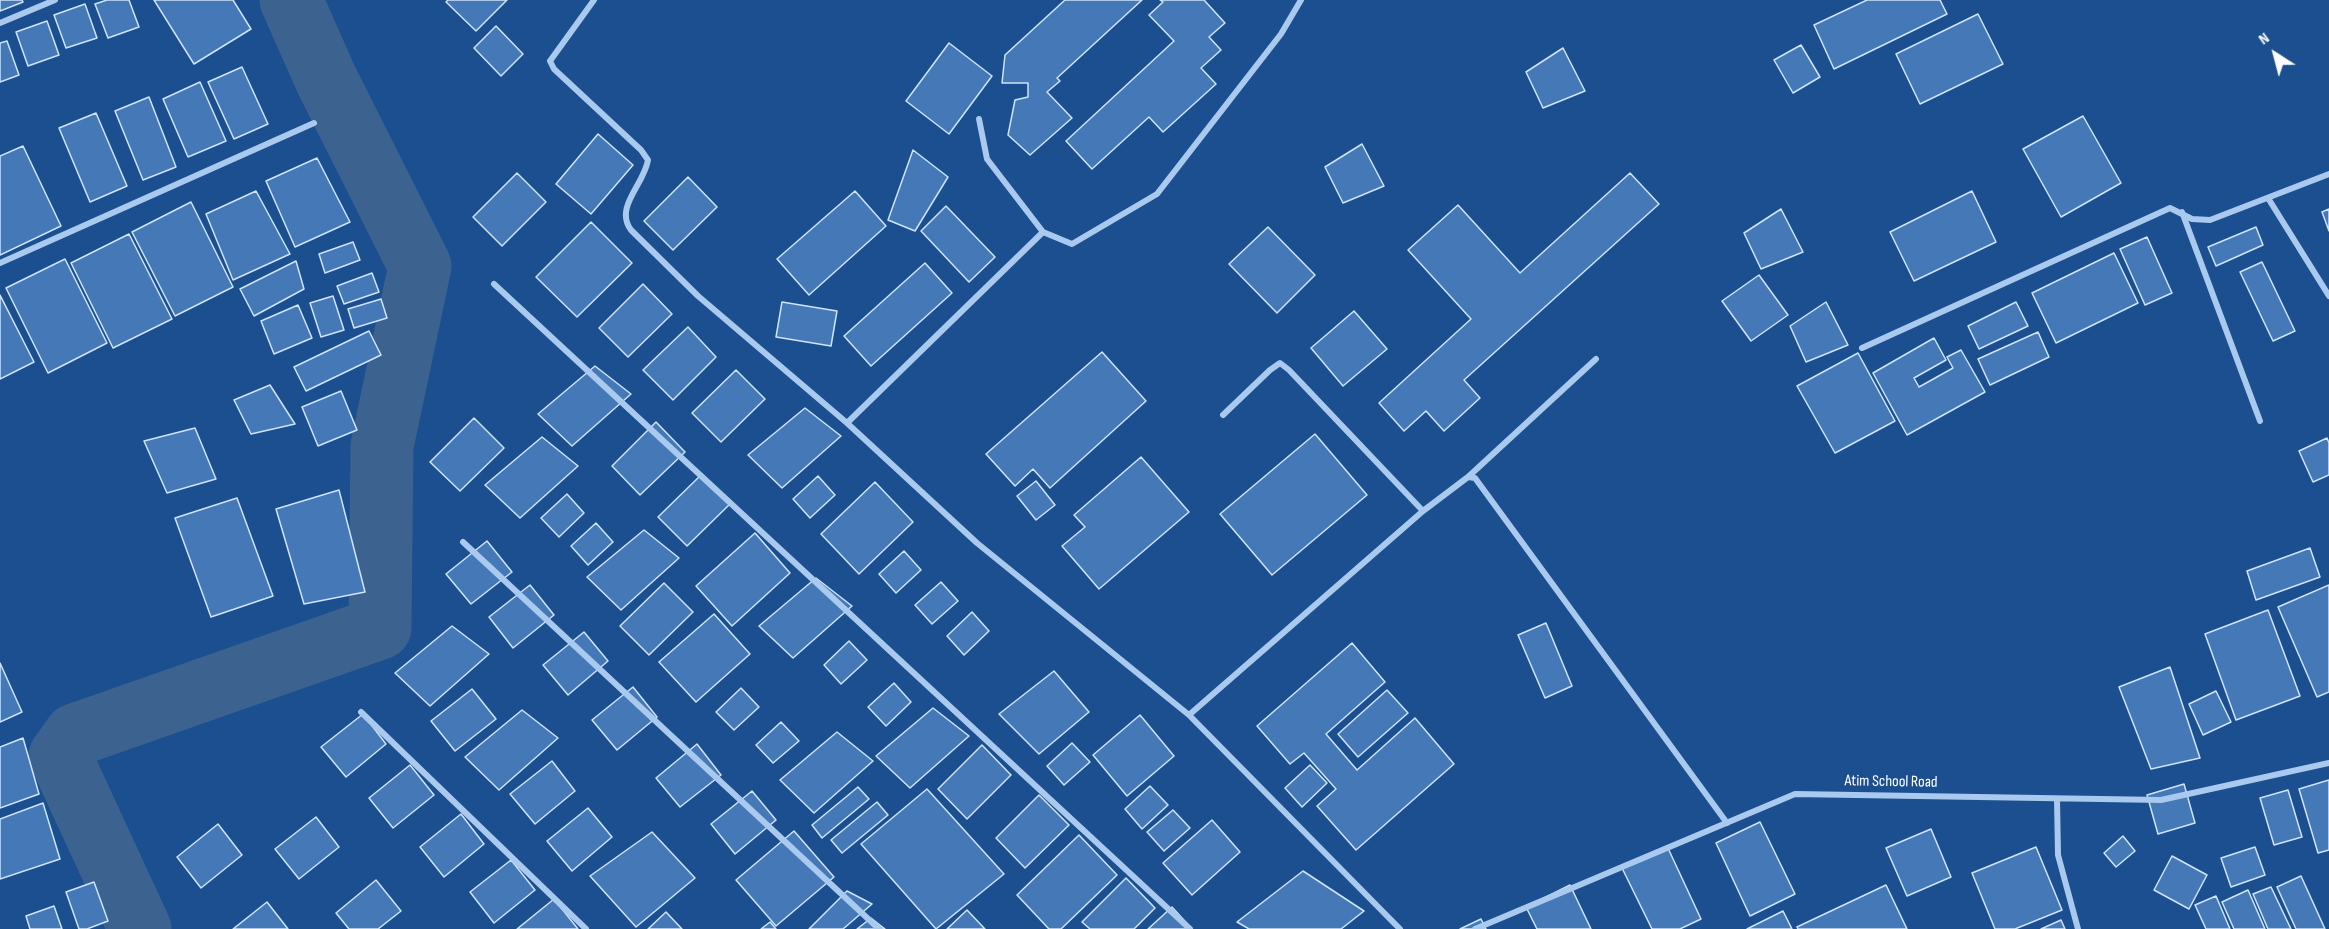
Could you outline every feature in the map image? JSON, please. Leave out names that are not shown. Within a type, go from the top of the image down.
[{"type":"street","points":[[0,23],[55,0]]},
{"type":"street","points":[[594,0],[550,62],[554,69],[641,150],[648,160],[647,170],[625,211],[624,221],[698,296],[847,423],[977,543],[1189,715],[1400,929]]},
{"type":"street","points":[[979,119],[987,159],[1043,232],[1072,244],[1157,194],[1281,34],[1301,0]]},
{"type":"street","points":[[0,263],[314,123]]},
{"type":"street","points":[[1862,348],[2170,208],[2192,219],[2210,220],[2329,174]]},
{"type":"street","points":[[2268,198],[2329,296]]},
{"type":"street","points":[[2181,212],[2260,421]]},
{"type":"street","points":[[847,423],[1043,232]]},
{"type":"street","points":[[494,284],[1190,929]]},
{"type":"street","points":[[1189,715],[1423,511],[1468,477],[1596,358]]},
{"type":"street","points":[[1223,415],[1270,369],[1280,363],[1423,511]]},
{"type":"street","points":[[1468,477],[1476,478],[1727,823]]},
{"type":"street","points":[[463,542],[879,929]]},
{"type":"street","points":[[361,712],[586,929]]},
{"type":"street","name":"Atim School Road","points":[[1475,929],[1795,794],[2161,800],[2329,762]]},
{"type":"street","points":[[2057,798],[2058,855],[2079,929]]},
{"type":"building","points":[[0,0],[22,0],[23,2],[0,11]]},
{"type":"building","points":[[107,0],[129,0],[139,27],[108,38],[95,4]]},
{"type":"building","points":[[154,0],[233,0],[251,29],[194,64]]},
{"type":"building","points":[[448,0],[507,0],[476,31],[446,2]]},
{"type":"building","points":[[1065,0],[1142,0],[1057,78],[1060,81],[1047,92],[1072,118],[1030,155],[1008,135],[1015,100],[1028,97],[1028,83],[1002,83],[1005,55]]},
{"type":"building","points":[[1160,0],[1204,0],[1225,23],[1209,37],[1221,50],[1201,68],[1216,84],[1163,132],[1149,117],[1092,169],[1066,141],[1174,41],[1149,15],[1163,2]]},
{"type":"building","points":[[1867,0],[1940,0],[1947,14],[1834,69],[1814,25]]},
{"type":"building","points":[[85,4],[97,38],[66,48],[54,15]]},
{"type":"building","points":[[1978,14],[2003,64],[1920,104],[1896,54]]},
{"type":"building","points":[[47,21],[59,55],[28,66],[16,32]]},
{"type":"building","points":[[496,26],[523,54],[501,76],[474,48]]},
{"type":"building","points":[[7,41],[19,75],[0,82],[0,43]]},
{"type":"building","points":[[949,43],[992,76],[949,134],[906,101]]},
{"type":"building","points":[[1801,45],[1820,77],[1793,93],[1774,60]]},
{"type":"building","points":[[1563,48],[1585,91],[1543,108],[1526,72]]},
{"type":"building","points":[[242,67],[268,124],[234,139],[208,82]]},
{"type":"building","points":[[200,82],[226,141],[188,157],[163,99]]},
{"type":"building","points":[[149,97],[176,167],[143,180],[115,111]]},
{"type":"building","points":[[96,113],[127,186],[90,202],[59,128]]},
{"type":"building","points":[[2083,116],[2121,183],[2061,217],[2023,149]]},
{"type":"building","points":[[598,134],[633,165],[591,214],[556,184]]},
{"type":"building","points":[[1362,144],[1384,186],[1343,203],[1325,167]]},
{"type":"building","points":[[23,146],[61,226],[0,255],[0,156]]},
{"type":"building","points":[[913,150],[948,177],[915,231],[888,220]]},
{"type":"building","points":[[317,158],[350,222],[295,247],[266,181]]},
{"type":"building","points":[[517,173],[546,202],[502,246],[473,217]]},
{"type":"building","points":[[1630,173],[1659,204],[1464,380],[1480,398],[1444,431],[1426,411],[1404,431],[1379,403],[1471,319],[1408,250],[1458,205],[1520,273]]},
{"type":"building","points":[[688,177],[717,207],[673,250],[644,221]]},
{"type":"building","points":[[256,191],[290,254],[233,280],[206,214]]},
{"type":"building","points":[[855,191],[886,226],[809,295],[777,259]]},
{"type":"building","points":[[1972,191],[1996,242],[1914,281],[1890,232]]},
{"type":"building","points":[[191,202],[233,287],[175,316],[132,232]]},
{"type":"building","points":[[946,206],[995,257],[969,282],[921,231]]},
{"type":"building","points":[[1781,209],[1803,252],[1761,269],[1744,233]]},
{"type":"building","points":[[2329,209],[2329,231],[2322,212]]},
{"type":"building","points":[[591,222],[632,263],[577,317],[536,277]]},
{"type":"building","points":[[1268,227],[1315,275],[1277,313],[1229,264]]},
{"type":"building","points":[[2256,227],[2263,245],[2216,266],[2208,247]]},
{"type":"building","points":[[129,234],[172,319],[113,348],[71,263]]},
{"type":"building","points":[[2147,237],[2172,293],[2145,305],[2120,249]]},
{"type":"building","points":[[353,242],[360,260],[325,273],[319,254]]},
{"type":"building","points":[[2114,253],[2138,303],[2056,343],[2032,293]]},
{"type":"building","points":[[65,259],[107,343],[48,373],[6,288]]},
{"type":"building","points":[[296,261],[304,289],[254,316],[240,289]]},
{"type":"building","points":[[2262,262],[2295,331],[2273,341],[2240,272]]},
{"type":"building","points":[[925,263],[952,293],[871,366],[844,336]]},
{"type":"building","points":[[372,273],[379,292],[344,304],[337,286]]},
{"type":"building","points":[[1759,275],[1788,315],[1751,341],[1722,301]]},
{"type":"building","points":[[643,284],[672,314],[628,357],[599,328]]},
{"type":"building","points":[[0,295],[34,362],[0,379]]},
{"type":"building","points":[[333,296],[344,330],[321,337],[310,303]]},
{"type":"building","points":[[381,299],[387,318],[354,328],[348,309]]},
{"type":"building","points":[[782,302],[837,311],[831,346],[776,337]]},
{"type":"building","points":[[1826,302],[1848,345],[1806,362],[1790,326]]},
{"type":"building","points":[[2016,302],[2028,326],[1979,349],[1968,326]]},
{"type":"building","points":[[298,305],[312,338],[274,354],[261,321]]},
{"type":"building","points":[[1354,311],[1387,349],[1343,386],[1311,348]]},
{"type":"building","points":[[688,327],[716,357],[673,400],[643,370]]},
{"type":"building","points":[[369,331],[381,355],[306,391],[294,367]]},
{"type":"building","points":[[2038,332],[2049,357],[1990,385],[1978,359]]},
{"type":"building","points":[[1934,338],[1946,360],[1914,378],[1919,387],[1953,368],[1947,357],[1961,350],[1985,392],[1907,435],[1873,373]]},
{"type":"building","points":[[1102,352],[1146,401],[1050,488],[1033,469],[1015,486],[986,454]]},
{"type":"building","points":[[1858,353],[1895,421],[1835,453],[1797,386]]},
{"type":"building","points":[[595,366],[631,394],[572,446],[538,414]]},
{"type":"building","points":[[736,370],[765,399],[721,442],[692,413]]},
{"type":"building","points":[[270,385],[295,424],[251,434],[234,400]]},
{"type":"building","points":[[341,391],[357,430],[318,446],[302,407]]},
{"type":"building","points":[[805,408],[841,436],[782,488],[748,455]]},
{"type":"building","points":[[474,418],[504,448],[460,491],[430,462]]},
{"type":"building","points":[[656,422],[685,452],[640,495],[612,466]]},
{"type":"building","points":[[195,428],[216,479],[167,493],[144,441]]},
{"type":"building","points":[[1315,434],[1367,495],[1272,575],[1220,514]]},
{"type":"building","points":[[542,437],[578,466],[520,518],[485,485]]},
{"type":"building","points":[[2327,438],[2329,475],[2313,482],[2299,451]]},
{"type":"building","points":[[1141,457],[1189,512],[1099,589],[1062,546],[1085,527],[1074,515]]},
{"type":"building","points":[[702,474],[731,503],[687,546],[658,517]]},
{"type":"building","points":[[818,476],[835,495],[810,518],[793,499]]},
{"type":"building","points":[[1036,481],[1055,505],[1036,520],[1017,496]]},
{"type":"building","points":[[875,482],[913,522],[859,574],[821,534]]},
{"type":"building","points":[[339,490],[365,592],[304,604],[276,509]]},
{"type":"building","points":[[567,494],[584,513],[559,537],[541,518]]},
{"type":"building","points":[[237,498],[273,596],[211,617],[175,518]]},
{"type":"building","points":[[596,523],[613,542],[588,565],[571,546]]},
{"type":"building","points":[[644,530],[679,558],[621,610],[587,577]]},
{"type":"building","points":[[755,533],[790,573],[732,626],[696,586]]},
{"type":"building","points":[[487,541],[512,572],[471,604],[446,574]]},
{"type":"building","points":[[2310,548],[2320,577],[2256,600],[2247,571]]},
{"type":"building","points":[[904,551],[921,570],[896,593],[879,574]]},
{"type":"building","points":[[816,578],[852,606],[793,658],[759,626]]},
{"type":"building","points":[[941,582],[958,601],[932,624],[915,605]]},
{"type":"building","points":[[664,583],[693,612],[649,655],[620,626]]},
{"type":"building","points":[[530,585],[554,615],[513,648],[489,617]]},
{"type":"building","points":[[2329,585],[2329,692],[2317,697],[2278,607]]},
{"type":"building","points":[[2268,610],[2300,696],[2236,720],[2205,634]]},
{"type":"building","points":[[972,612],[989,631],[964,655],[947,636]]},
{"type":"building","points":[[714,614],[750,654],[696,702],[659,662]]},
{"type":"building","points":[[1546,623],[1572,686],[1545,698],[1518,635]]},
{"type":"building","points":[[452,626],[489,654],[430,706],[395,673]]},
{"type":"building","points":[[584,632],[608,661],[568,695],[543,665]]},
{"type":"building","points":[[849,641],[867,660],[841,684],[824,665]]},
{"type":"building","points":[[1352,643],[1385,682],[1326,734],[1357,770],[1415,718],[1454,764],[1356,850],[1317,806],[1336,789],[1304,753],[1290,764],[1257,726]]},
{"type":"building","points":[[0,663],[22,712],[0,722]]},
{"type":"building","points":[[2170,667],[2200,758],[2151,769],[2119,687]]},
{"type":"building","points":[[1054,671],[1089,712],[1039,754],[999,714]]},
{"type":"building","points":[[894,683],[911,702],[886,726],[868,707]]},
{"type":"building","points":[[633,687],[657,717],[617,750],[592,720]]},
{"type":"building","points":[[741,688],[759,707],[734,730],[716,712]]},
{"type":"building","points":[[472,689],[496,719],[455,751],[431,721]]},
{"type":"building","points":[[1387,690],[1408,713],[1358,757],[1338,734]]},
{"type":"building","points":[[2216,691],[2231,722],[2203,735],[2189,704]]},
{"type":"building","points":[[933,708],[969,736],[910,788],[876,756]]},
{"type":"building","points":[[522,710],[558,738],[499,790],[465,757]]},
{"type":"building","points":[[363,714],[386,744],[346,777],[321,747]]},
{"type":"building","points":[[1140,715],[1174,756],[1127,796],[1093,755]]},
{"type":"building","points":[[781,722],[799,741],[773,763],[756,745]]},
{"type":"building","points":[[837,732],[873,761],[814,813],[780,780]]},
{"type":"building","points":[[23,738],[39,794],[0,808],[0,747]]},
{"type":"building","points":[[1072,743],[1090,762],[1064,785],[1047,766]]},
{"type":"building","points":[[697,744],[721,775],[680,807],[656,778]]},
{"type":"building","points":[[982,745],[1011,775],[967,819],[938,789]]},
{"type":"building","points":[[552,761],[575,791],[535,824],[510,794]]},
{"type":"building","points":[[410,765],[434,795],[393,828],[369,798]]},
{"type":"building","points":[[1310,765],[1327,783],[1302,807],[1285,788]]},
{"type":"building","points":[[2329,780],[2329,850],[2318,853],[2299,789]]},
{"type":"building","points":[[2184,784],[2195,823],[2158,834],[2147,795]]},
{"type":"building","points":[[1150,786],[1168,805],[1142,829],[1125,809]]},
{"type":"building","points":[[858,787],[869,799],[822,838],[812,825]]},
{"type":"building","points":[[927,789],[1004,874],[936,929],[861,844]]},
{"type":"building","points":[[2288,790],[2302,837],[2274,845],[2260,798]]},
{"type":"building","points":[[752,791],[776,820],[735,854],[711,824]]},
{"type":"building","points":[[1039,795],[1069,825],[1025,868],[996,838]]},
{"type":"building","points":[[877,802],[888,815],[842,853],[831,840]]},
{"type":"building","points":[[43,803],[60,859],[0,879],[0,819]]},
{"type":"building","points":[[588,808],[612,837],[572,871],[547,841]]},
{"type":"building","points":[[1173,810],[1190,828],[1164,851],[1147,832]]},
{"type":"building","points":[[461,814],[484,844],[444,877],[420,847]]},
{"type":"building","points":[[316,817],[339,847],[299,879],[275,849]]},
{"type":"building","points":[[1212,820],[1240,852],[1192,895],[1163,863]]},
{"type":"building","points":[[1760,822],[1795,894],[1750,916],[1716,843]]},
{"type":"building","points":[[218,824],[242,855],[201,888],[177,857]]},
{"type":"building","points":[[1931,829],[1951,877],[1907,896],[1886,848]]},
{"type":"building","points":[[794,831],[834,877],[776,926],[736,880]]},
{"type":"building","points":[[652,832],[695,878],[636,927],[590,876]]},
{"type":"building","points":[[1079,835],[1117,875],[1061,929],[1049,929],[1017,895]]},
{"type":"building","points":[[2123,836],[2135,851],[2116,867],[2104,853]]},
{"type":"building","points":[[1667,846],[1701,919],[1680,929],[1652,929],[1622,868]]},
{"type":"building","points":[[2036,847],[2062,910],[2015,929],[1995,929],[1972,873]]},
{"type":"building","points":[[2255,847],[2265,875],[2231,887],[2221,858]]},
{"type":"building","points":[[2172,856],[2207,875],[2189,909],[2154,890]]},
{"type":"building","points":[[511,860],[535,890],[494,923],[470,892]]},
{"type":"building","points":[[1303,871],[1364,911],[1341,929],[1249,929],[1237,922]]},
{"type":"building","points":[[2301,876],[2325,929],[2296,929],[2277,887]]},
{"type":"building","points":[[1126,878],[1155,908],[1134,929],[1090,929],[1082,922]]},
{"type":"building","points":[[376,880],[401,911],[378,929],[349,929],[336,913]]},
{"type":"building","points":[[94,882],[108,921],[87,929],[79,929],[66,892]]},
{"type":"building","points":[[1570,885],[1591,929],[1537,929],[1526,907]]},
{"type":"building","points":[[1886,885],[1907,929],[1798,929],[1797,927]]},
{"type":"building","points":[[2271,887],[2291,929],[2268,929],[2253,894]]},
{"type":"building","points":[[2248,890],[2265,929],[2234,929],[2222,902]]},
{"type":"building","points":[[847,891],[872,904],[843,929],[809,929]]},
{"type":"building","points":[[2216,896],[2230,929],[2206,929],[2195,905]]},
{"type":"building","points":[[554,899],[578,929],[517,929]]},
{"type":"building","points":[[267,902],[288,929],[233,929]]},
{"type":"building","points":[[54,906],[62,929],[30,929],[26,916]]},
{"type":"building","points":[[1172,907],[1192,929],[1148,929]]},
{"type":"building","points":[[967,910],[985,929],[947,929]]},
{"type":"building","points":[[1783,911],[1792,929],[1747,929]]},
{"type":"building","points":[[666,912],[682,929],[648,929]]},
{"type":"building","points":[[871,918],[885,929],[857,929]]},
{"type":"building","points":[[1481,919],[1486,929],[1460,929]]},
{"type":"building","points":[[2061,920],[2065,929],[2041,929]]},
{"type":"building","points":[[770,922],[776,929],[761,929]]},
{"type":"waterway","points":[[140,929],[60,756],[75,735],[380,628],[382,446],[420,266],[326,79],[291,0]]}]
